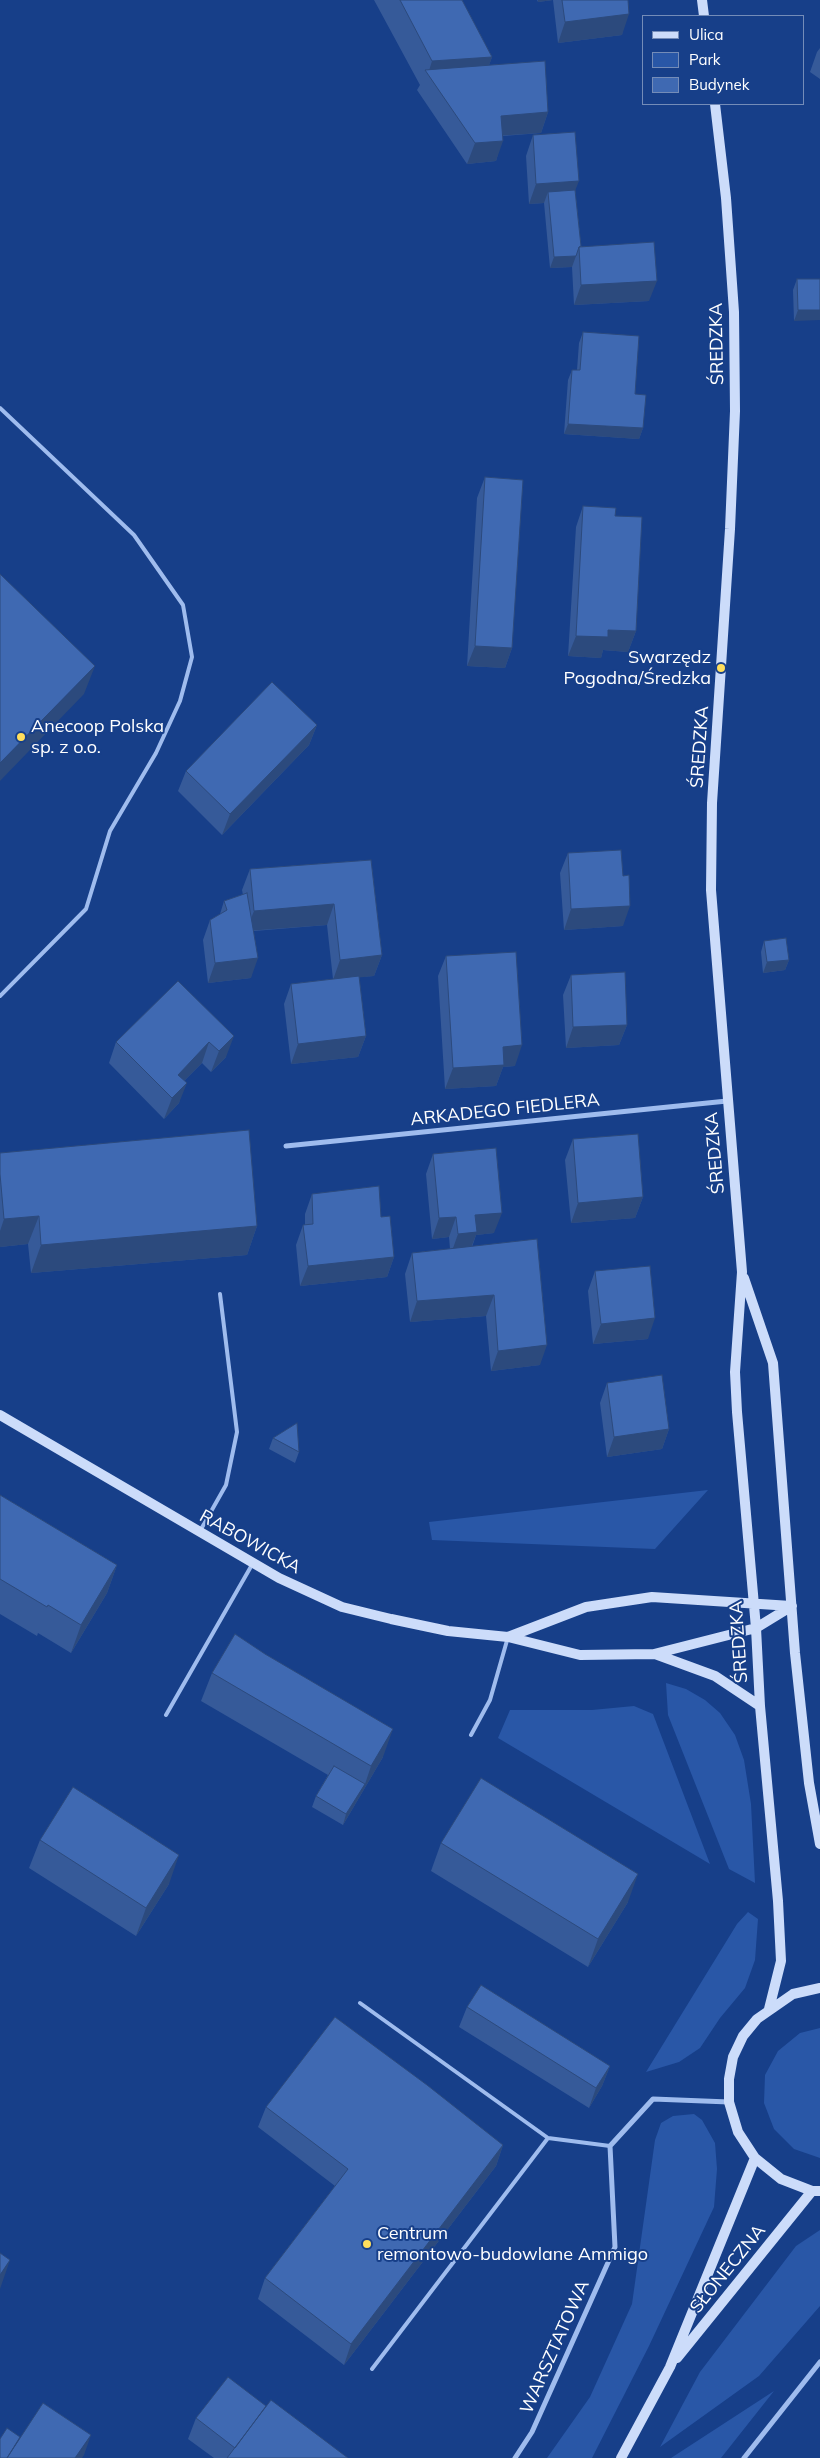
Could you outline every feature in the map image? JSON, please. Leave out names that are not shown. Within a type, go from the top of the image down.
[{"type":"street","points":[[702,0],[704,15]]},
{"type":"street","name":"ŚREDZKA","points":[[715,105],[726,198],[733,302],[735,411],[730,529],[712,813],[711,890],[742,1272],[735,1372],[756,1628],[760,1706],[778,1902],[781,1961],[769,2009]]},
{"type":"street","name":"ARKADEGO FIEDLERA","points":[[286,1146],[727,1101]]},
{"type":"street","name":"ŚREDZKA","points":[[742,1272],[773,1363],[792,1606],[809,1783],[820,1844]]},
{"type":"street","name":"RABOWICKA","points":[[0,1415],[198,1533],[279,1578],[342,1606],[448,1631],[508,1637],[580,1656],[654,1654],[756,1628],[792,1606]]},
{"type":"street","name":"RABOWICKA","points":[[508,1637],[586,1607],[652,1597],[792,1606]]},
{"type":"street","name":"RABOWICKA","points":[[654,1654],[715,1676],[760,1706]]},
{"type":"street","points":[[816,2191],[781,2179],[755,2158],[738,2132],[729,2102],[729,2079],[734,2058],[743,2036],[757,2018],[793,1994],[820,1988]]},
{"type":"street","points":[[610,2146],[653,2099],[729,2102]]},
{"type":"street","name":"WARSZTATOWA","points":[[515,2458],[532,2432],[614,2247],[610,2146]]},
{"type":"street","name":"SŁONECZNA","points":[[621,2458],[670,2367],[755,2158]]},
{"type":"street","name":"SŁONECZNA","points":[[670,2367],[816,2191]]},
{"type":"street","points":[[744,2458],[820,2362]]},
{"type":"lane","points":[[0,408],[134,536],[183,605],[192,657],[180,701],[156,753],[110,831],[86,909],[0,996]]},
{"type":"lane","points":[[198,1533],[226,1485],[237,1432],[220,1294]]},
{"type":"lane","points":[[166,1715],[253,1563]]},
{"type":"lane","points":[[471,1735],[490,1700],[508,1637]]},
{"type":"lane","points":[[360,2003],[548,2138],[610,2146]]},
{"type":"lane","points":[[372,2368],[548,2138]]},
{"type":"green space","points":[[708,1490],[655,1549],[432,1540],[429,1522]]},
{"type":"green space","points":[[666,1683],[686,1689],[705,1700],[720,1713],[735,1735],[744,1760],[751,1804],[755,1883],[729,1869],[668,1715]]},
{"type":"green space","points":[[634,1706],[653,1714],[710,1864],[498,1738],[510,1710],[592,1710]]},
{"type":"green space","points":[[748,1912],[758,1919],[755,1960],[745,1988],[720,2018],[700,2048],[679,2062],[646,2072],[737,1924]]},
{"type":"green space","points":[[820,2028],[820,2158],[794,2149],[774,2129],[764,2103],[765,2075],[778,2051],[800,2033]]},
{"type":"green space","points":[[694,2114],[702,2120],[715,2143],[717,2169],[714,2207],[649,2346],[592,2458],[547,2458],[590,2397],[632,2304],[655,2140],[661,2123],[673,2116]]},
{"type":"green space","points":[[820,2230],[820,2306],[759,2376],[660,2447],[700,2372],[796,2246]]},
{"type":"green space","points":[[774,2391],[721,2458],[671,2458]]},
{"type":"building","points":[[400,0],[462,0],[492,57],[432,61]]},
{"type":"building","points":[[562,0],[628,0],[629,14],[565,22]]},
{"type":"building","points":[[545,61],[548,112],[501,116],[503,141],[475,143],[425,70]]},
{"type":"building","points":[[575,132],[579,181],[536,184],[533,135]]},
{"type":"building","points":[[575,190],[581,246],[576,256],[554,257],[548,192]]},
{"type":"building","points":[[654,242],[657,281],[581,285],[579,247]]},
{"type":"building","points":[[797,279],[820,279],[820,310],[798,310]]},
{"type":"building","points":[[583,332],[639,336],[635,394],[646,395],[643,428],[568,424],[572,370],[580,370]]},
{"type":"building","points":[[485,477],[523,480],[512,648],[475,646]]},
{"type":"building","points":[[583,506],[616,508],[615,516],[642,517],[636,631],[608,630],[608,637],[576,636]]},
{"type":"building","name":"Anecoop Polska sp. z o.o.","points":[[0,574],[95,666],[0,763]]},
{"type":"building","points":[[272,682],[317,725],[230,814],[186,771]]},
{"type":"building","points":[[621,850],[623,876],[629,875],[630,906],[571,909],[568,853]]},
{"type":"building","points":[[371,860],[382,955],[340,960],[334,904],[254,911],[250,869]]},
{"type":"building","points":[[247,893],[258,958],[215,963],[210,920],[227,910],[224,901]]},
{"type":"building","points":[[786,938],[789,960],[767,962],[764,941]]},
{"type":"building","points":[[516,952],[522,1045],[503,1047],[504,1065],[453,1068],[446,956]]},
{"type":"building","points":[[625,972],[627,1025],[573,1027],[571,975]]},
{"type":"building","points":[[359,976],[366,1036],[298,1044],[291,984]]},
{"type":"building","points":[[178,981],[234,1036],[219,1051],[209,1042],[178,1075],[187,1083],[172,1098],[116,1042]]},
{"type":"building","points":[[249,1130],[257,1226],[41,1245],[39,1216],[4,1219],[0,1153]]},
{"type":"building","points":[[638,1134],[643,1197],[578,1203],[573,1139]]},
{"type":"building","points":[[496,1148],[502,1213],[475,1215],[477,1232],[458,1234],[456,1217],[439,1218],[433,1154]]},
{"type":"building","points":[[379,1186],[381,1217],[390,1216],[394,1257],[308,1266],[303,1225],[313,1224],[312,1194]]},
{"type":"building","points":[[537,1239],[547,1345],[498,1351],[494,1295],[417,1301],[412,1253]]},
{"type":"building","points":[[650,1266],[655,1318],[601,1324],[595,1271]]},
{"type":"building","points":[[662,1375],[669,1429],[614,1437],[607,1383]]},
{"type":"building","points":[[297,1423],[299,1452],[273,1438]]},
{"type":"building","points":[[0,1495],[117,1565],[81,1625],[0,1579]]},
{"type":"building","points":[[235,1634],[265,1654],[393,1729],[371,1766],[212,1673]]},
{"type":"building","points":[[334,1766],[365,1784],[346,1814],[316,1796]]},
{"type":"building","points":[[481,1778],[638,1874],[598,1939],[441,1843]]},
{"type":"building","points":[[73,1787],[179,1855],[146,1908],[40,1840]]},
{"type":"building","points":[[481,1985],[610,2066],[596,2088],[467,2007]]},
{"type":"building","name":"Centrum remontowo-budowlane Ammigo","points":[[335,2017],[427,2085],[503,2145],[351,2344],[265,2278],[348,2169],[266,2107]]},
{"type":"building","points":[[0,2253],[10,2260],[0,2275]]},
{"type":"building","points":[[228,2377],[266,2406],[235,2448],[196,2418]]},
{"type":"building","points":[[271,2400],[348,2458],[227,2458]]},
{"type":"building","points":[[43,2403],[91,2435],[75,2458],[7,2458]]},
{"type":"building","points":[[7,2428],[20,2437],[7,2458],[0,2458],[0,2439]]},
{"type":"place","name":"Swarzędz Pogodna/Średzka","points":[[721,668]]},
{"type":"place","name":"Anecoop Polska sp. z o.o.","points":[[21,737]]},
{"type":"place","name":"Centrum remontowo-budowlane Ammigo","points":[[367,2244]]}]
